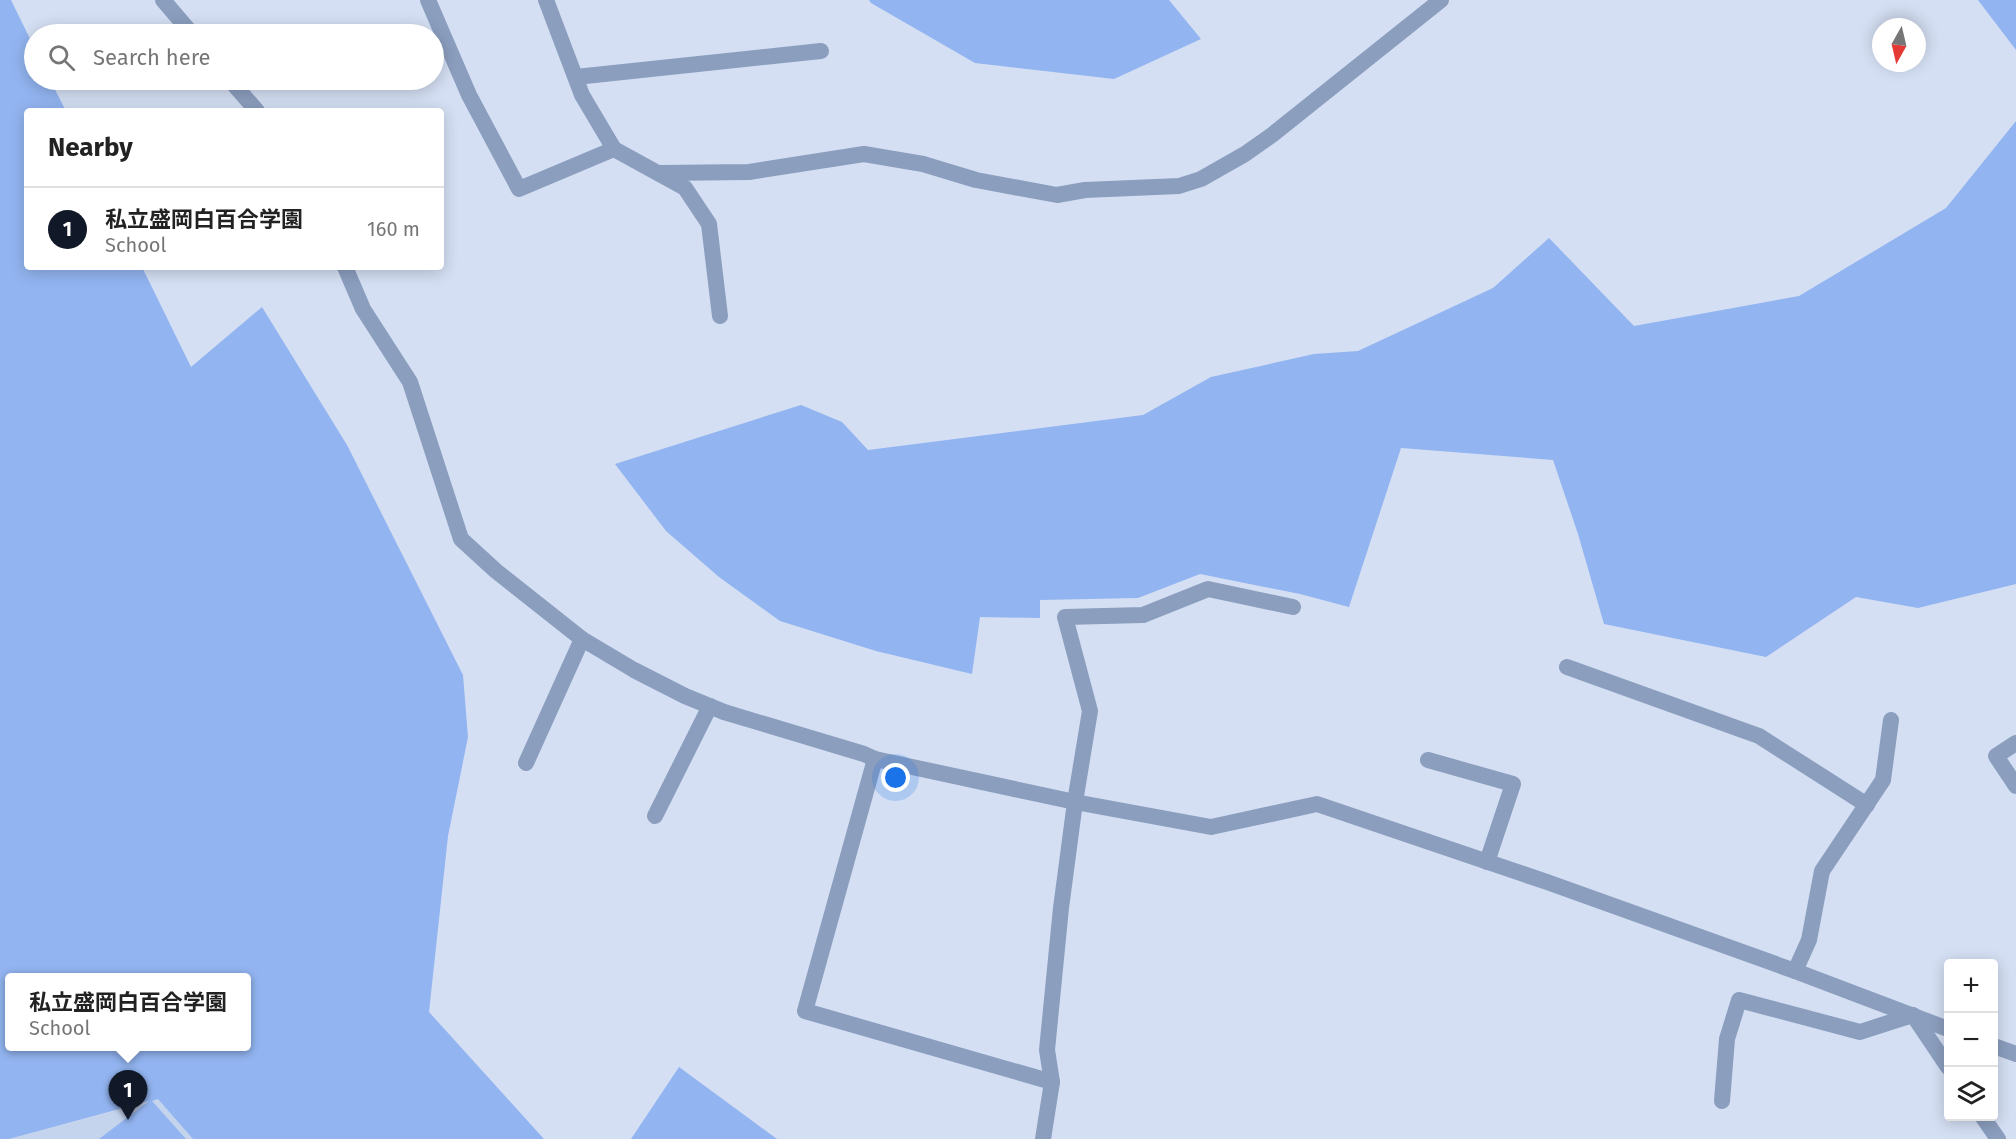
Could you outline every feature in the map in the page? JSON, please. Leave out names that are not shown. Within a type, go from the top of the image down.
[{"type":"street","points":[[163,0],[183,24]]},
{"type":"street","points":[[428,0],[438,24]]},
{"type":"street","points":[[546,0],[582,96],[614,149],[685,188],[709,224],[720,316]]},
{"type":"street","points":[[658,173],[748,172],[864,153],[923,164],[1006,187],[1057,195],[1085,190],[1179,186],[1201,179],[1245,154],[1272,135],[1441,0]]},
{"type":"street","points":[[444,37],[469,95],[519,189],[614,149]]},
{"type":"street","points":[[576,77],[821,51]]},
{"type":"street","points":[[239,90],[254,108]]},
{"type":"street","points":[[346,270],[363,309],[410,382],[461,539],[496,571],[582,639],[634,670],[685,696],[875,759],[1075,802],[1211,827],[1317,804],[1795,970],[1944,1027]]},
{"type":"street","points":[[1043,1139],[1052,1082],[1047,1050],[1061,908],[1090,711],[1065,617],[1143,615],[1208,589],[1293,607]]},
{"type":"street","points":[[526,763],[582,639]]},
{"type":"street","points":[[1568,667],[1759,736],[1867,805]]},
{"type":"street","points":[[655,816],[710,706]]},
{"type":"street","points":[[1795,970],[1809,940],[1822,871],[1883,780],[1891,720]]},
{"type":"street","points":[[2016,743],[1996,756],[2016,786]]},
{"type":"street","points":[[875,759],[805,1011],[1052,1082]]},
{"type":"street","points":[[1428,760],[1514,784],[1487,862]]},
{"type":"street","points":[[1722,1101],[1727,1039],[1739,999],[1860,1032],[1913,1015]]},
{"type":"street","points":[[1913,1015],[1944,1061]]},
{"type":"street","points":[[1998,1047],[2014,1051]]},
{"type":"street","points":[[1985,1121],[1998,1139]]},
{"type":"shaded area","points":[[0,0],[11,0],[24,27],[24,90],[55,90],[64,108],[24,108],[24,270],[143,270],[191,367],[262,307],[347,445],[463,675],[468,737],[448,836],[429,1012],[544,1139],[193,1139],[158,1099],[152,1101],[186,1139],[99,1139],[149,1101],[9,1139],[0,1139]]},
{"type":"shaded area","points":[[869,0],[1169,0],[1201,39],[1114,79],[975,63]]},
{"type":"shaded area","points":[[1978,0],[2016,0],[2016,50]]},
{"type":"shaded area","points":[[2016,121],[2016,584],[1918,608],[1856,597],[1766,657],[1604,624],[1578,534],[1553,460],[1401,448],[1349,607],[1300,594],[1200,574],[1138,598],[1040,600],[1040,618],[980,617],[972,674],[876,651],[780,621],[719,577],[666,531],[615,464],[801,405],[842,422],[868,450],[1143,415],[1211,377],[1314,354],[1358,351],[1493,288],[1549,238],[1634,326],[1799,296],[1946,208]]},
{"type":"shaded area","points":[[679,1067],[777,1139],[631,1139]]},
{"type":"shaded area","points":[[159,1099],[193,1139],[9,1139]]},
{"type":"place","name":"私立盛岡白百合学園","points":[[128,1120]]}]
